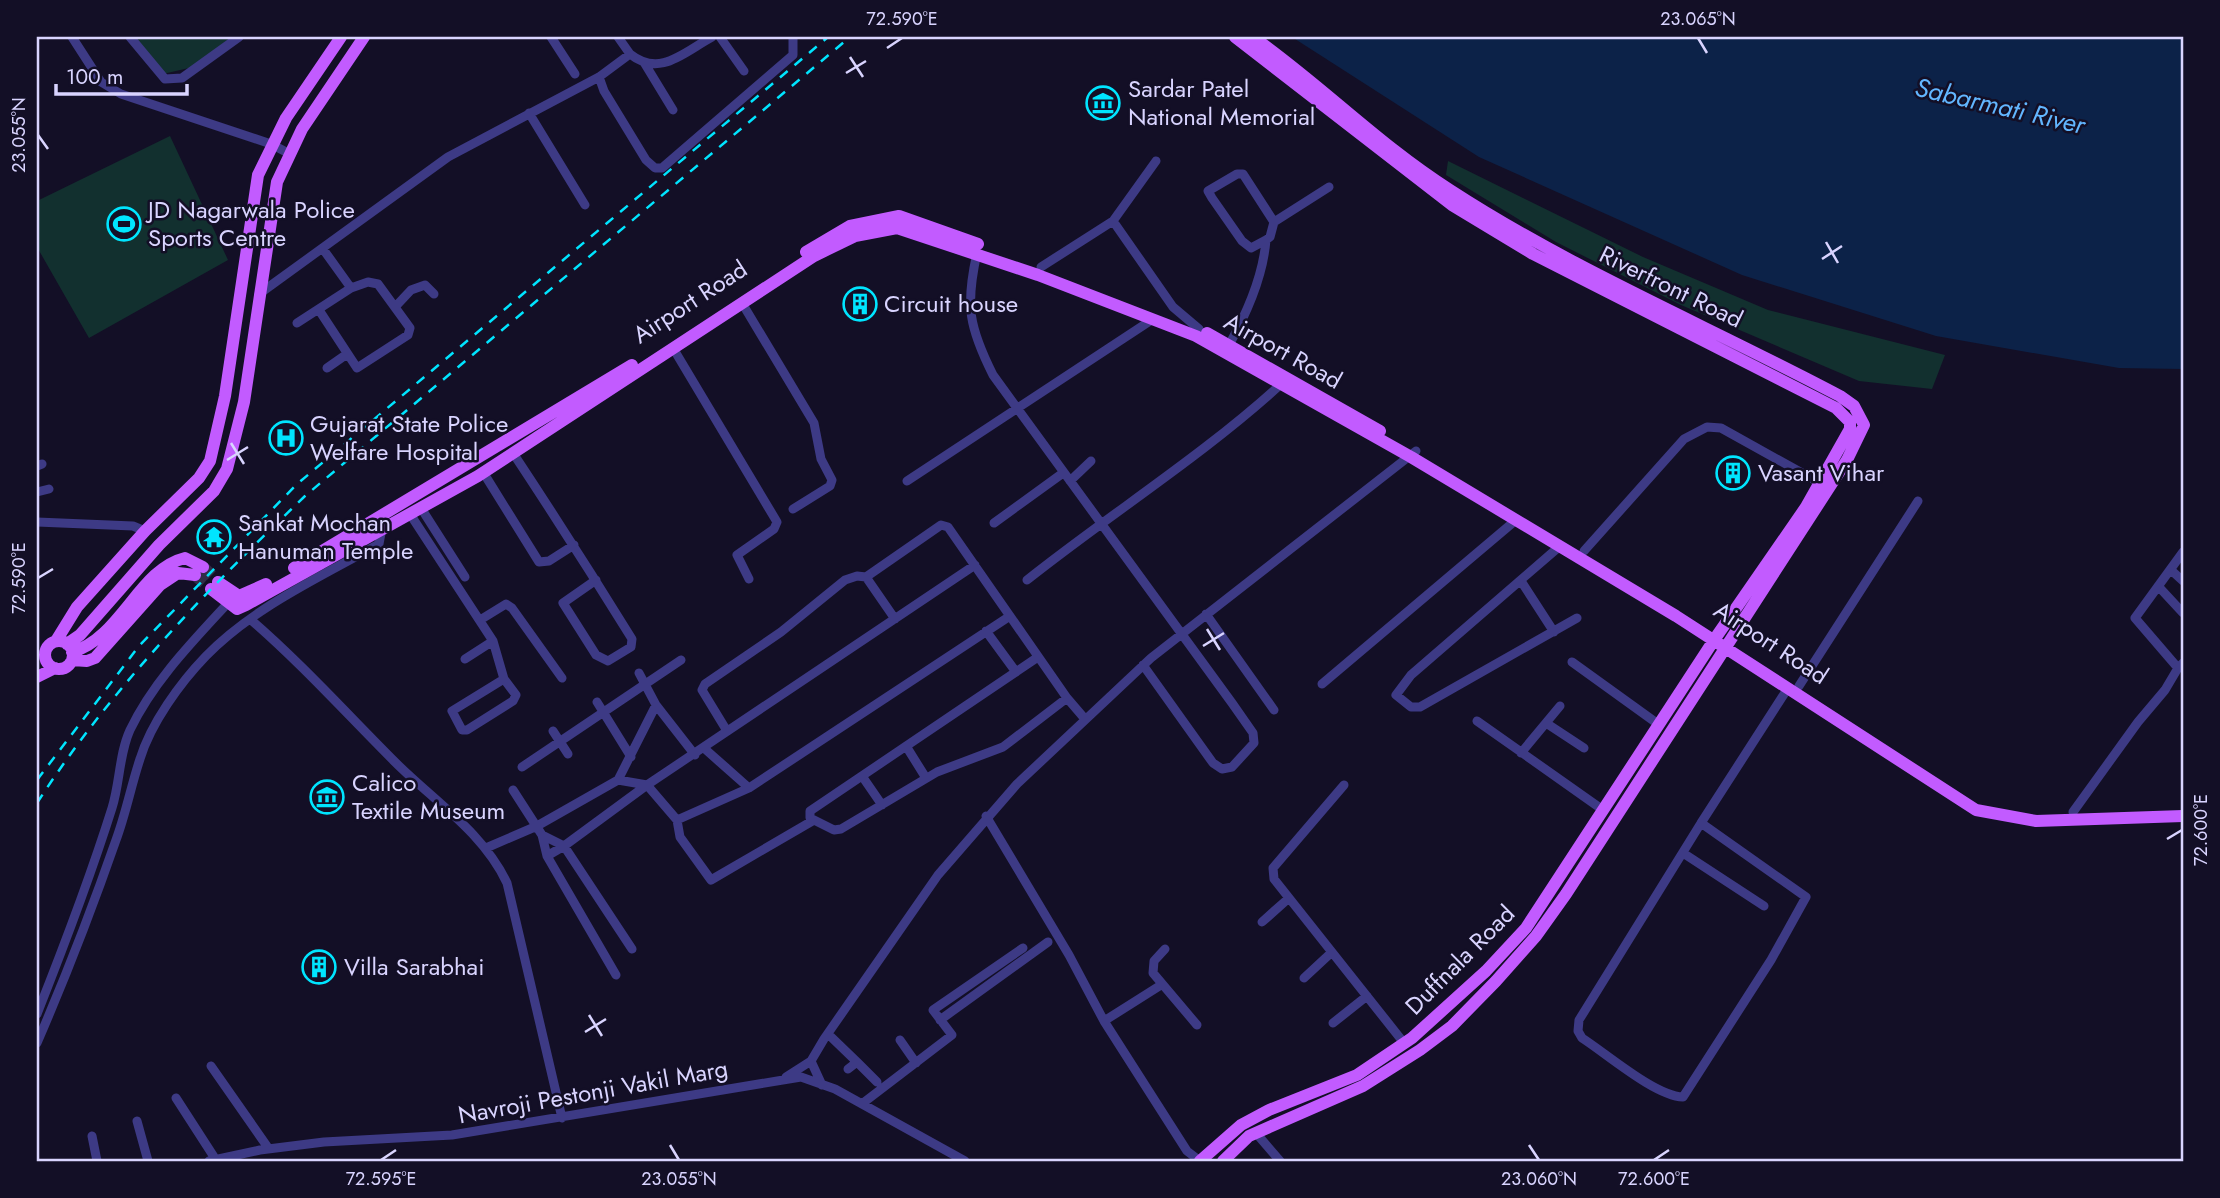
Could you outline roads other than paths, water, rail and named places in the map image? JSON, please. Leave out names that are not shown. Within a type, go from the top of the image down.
[{"type":"main road","points":[[37,677],[55,668],[63,668],[58,650],[77,607],[145,531],[199,478],[210,461],[225,397],[258,175],[271,144],[341,37]]},
{"type":"main road","points":[[55,668],[46,660],[80,635],[159,545],[214,491],[227,470],[244,402],[277,182],[288,153],[364,37]]},
{"type":"main road","name":"Riverfront Road","points":[[1234,37],[1452,205],[1533,254],[1836,408],[1850,422],[1850,429],[1820,483],[1722,640]]},
{"type":"main road","name":"Riverfront Road","points":[[1253,37],[1368,130],[1448,189],[1548,251],[1840,396],[1861,415],[1864,425],[1847,460],[1722,640]]},
{"type":"main road","name":"Airport Road","points":[[357,537],[380,525],[850,226],[899,216],[1041,267],[1199,329],[1229,345],[1584,551],[1976,810],[2037,813],[2183,807]]},
{"type":"main road","name":"Airport Road","points":[[380,525],[416,511],[480,474],[814,256],[855,236],[897,228],[977,253],[1196,336],[1280,385],[1414,454],[1516,520],[1722,640]]},
{"type":"main road","points":[[357,537],[237,609],[228,603],[215,586],[239,596],[253,592],[357,537]]},
{"type":"main road","points":[[58,650],[96,641],[169,564],[185,558],[199,571]]},
{"type":"main road","points":[[1223,1161],[1256,1132],[1363,1086],[1452,1026],[1496,981],[1536,936],[1566,894],[1722,640]]},
{"type":"main road","name":"Duffnala Road","points":[[1200,1161],[1241,1125],[1269,1110],[1357,1075],[1404,1044],[1486,971],[1526,928],[1658,724],[1722,640]]},
{"type":"main road","name":"Airport Road","points":[[2012,813],[2036,821],[2183,816]]},
{"type":"street","points":[[72,37],[101,82],[121,94],[271,144],[288,153]]},
{"type":"street","points":[[130,37],[165,79],[173,79],[182,78],[239,37]]},
{"type":"street","points":[[551,37],[575,74]]},
{"type":"street","points":[[618,37],[630,54],[645,64],[673,110]]},
{"type":"street","points":[[645,64],[663,64],[712,37]]},
{"type":"street","points":[[720,37],[744,71]]},
{"type":"street","points":[[599,77],[604,91],[646,160],[655,168],[662,168],[793,55],[793,37]]},
{"type":"street","points":[[260,294],[449,157],[599,77],[630,54]]},
{"type":"street","points":[[529,113],[585,205]]},
{"type":"street","points":[[1041,267],[1113,221],[1156,161]]},
{"type":"street","points":[[1243,174],[1273,222],[1270,237],[1266,240],[1251,248],[1246,246],[1208,191],[1224,180],[1243,174]]},
{"type":"street","points":[[1273,222],[1329,187]]},
{"type":"street","points":[[1113,221],[1173,307],[1199,329]]},
{"type":"street","points":[[1229,345],[1243,320],[1265,260],[1266,240]]},
{"type":"street","points":[[323,248],[351,288]]},
{"type":"street","points":[[977,253],[969,310],[974,336],[993,375],[1252,733],[1254,743],[1232,767],[1222,769],[1213,763],[1143,665]]},
{"type":"street","points":[[297,323],[351,288],[374,282],[396,306],[410,328],[408,335],[360,368],[355,366],[319,310]]},
{"type":"street","points":[[396,306],[411,290],[425,285],[434,294]]},
{"type":"street","points":[[742,303],[814,423],[821,459],[832,480],[830,486],[793,509]]},
{"type":"street","points":[[908,481],[1153,319]]},
{"type":"street","points":[[673,348],[777,522],[774,529],[737,555],[749,579]]},
{"type":"street","points":[[327,368],[347,354]]},
{"type":"street","points":[[1027,580],[1101,521],[1249,414],[1280,385]]},
{"type":"street","points":[[1584,551],[1684,439],[1707,427],[1721,428],[1820,483]]},
{"type":"street","points":[[513,453],[596,580],[633,644],[608,661],[596,655],[563,603],[596,580]]},
{"type":"street","points":[[782,1080],[811,1060],[939,875],[986,816],[1143,665],[1414,454]]},
{"type":"street","points":[[1070,481],[1091,461]]},
{"type":"street","points":[[994,523],[1063,472]]},
{"type":"street","points":[[480,474],[539,562],[549,561],[574,545]]},
{"type":"street","points":[[480,474],[515,534]]},
{"type":"street","points":[[37,492],[49,489]]},
{"type":"street","points":[[1701,823],[1806,897],[1726,1030],[1683,1097],[1678,1097],[1661,1091],[1582,1038],[1578,1031],[1578,1020],[1701,823],[1918,501]]},
{"type":"street","points":[[416,511],[465,577]]},
{"type":"street","points":[[416,511],[493,641],[504,679],[516,698],[467,730],[462,730],[452,711],[504,679]]},
{"type":"street","points":[[1322,684],[1516,520]]},
{"type":"street","points":[[37,522],[133,526],[145,531]]},
{"type":"street","points":[[37,1043],[72,963],[117,839],[140,758],[160,716],[204,658],[250,619],[379,544],[380,525]]},
{"type":"street","points":[[727,732],[702,687],[781,632],[845,580],[857,576],[866,577],[941,525],[948,527],[1067,698],[1085,719]]},
{"type":"street","points":[[1560,546],[1412,675],[1396,695],[1411,707],[1420,706],[1577,618]]},
{"type":"street","points":[[2073,812],[2165,690],[2180,665],[2135,618],[2183,552]]},
{"type":"street","points":[[547,856],[565,846],[647,785],[705,749],[975,565]]},
{"type":"street","points":[[2171,570],[2183,581]]},
{"type":"street","points":[[866,577],[895,619]]},
{"type":"street","points":[[1521,581],[1554,632]]},
{"type":"street","points":[[2158,586],[2183,613]]},
{"type":"street","points":[[37,1014],[70,934],[120,785],[129,732],[148,699],[228,603]]},
{"type":"street","points":[[480,620],[500,606],[506,604],[512,608],[562,678]]},
{"type":"street","points":[[1206,614],[1274,710]]},
{"type":"street","points":[[677,820],[750,788],[1010,616]]},
{"type":"street","points":[[250,619],[485,848],[507,883],[562,1118]]},
{"type":"street","points":[[986,631],[1016,672]]},
{"type":"street","points":[[466,659],[493,641]]},
{"type":"street","points":[[1038,657],[810,811],[808,815],[838,830],[926,778],[1003,747],[1067,698]]},
{"type":"street","points":[[522,767],[681,660]]},
{"type":"street","points":[[1572,662],[1658,724]]},
{"type":"street","points":[[639,673],[656,705],[695,755]]},
{"type":"street","points":[[597,702],[631,757]]},
{"type":"street","points":[[485,848],[540,830],[618,780],[656,705]]},
{"type":"street","points":[[1521,753],[1560,706]]},
{"type":"street","points":[[1477,721],[1603,810]]},
{"type":"street","points":[[1546,723],[1584,748]]},
{"type":"street","points":[[554,731],[568,754]]},
{"type":"street","points":[[906,746],[926,778]]},
{"type":"street","points":[[705,749],[750,788]]},
{"type":"street","points":[[124,752],[140,758]]},
{"type":"street","points":[[862,776],[882,805]]},
{"type":"street","points":[[618,780],[647,785],[677,820],[680,837],[711,880],[814,820]]},
{"type":"street","points":[[1344,785],[1273,868],[1274,879],[1404,1044]]},
{"type":"street","points":[[513,790],[540,830],[547,856],[616,975]]},
{"type":"street","points":[[986,816],[1069,955],[1104,1021],[1187,1151],[1200,1161]]},
{"type":"street","points":[[540,830],[565,846],[632,949]]},
{"type":"street","points":[[1683,853],[1764,906]]},
{"type":"street","points":[[1262,922],[1289,898]]},
{"type":"street","points":[[940,1020],[1048,942]]},
{"type":"street","points":[[863,1103],[952,1035],[933,1010],[1023,948]]},
{"type":"street","points":[[1166,948],[1152,966],[1161,985],[1197,1026]]},
{"type":"street","points":[[1304,978],[1332,952]]},
{"type":"street","points":[[1104,1021],[1161,985]]},
{"type":"street","points":[[1333,1023],[1367,996]]},
{"type":"street","points":[[828,1034],[877,1082]]},
{"type":"street","points":[[900,1040],[916,1063]]},
{"type":"street","points":[[811,1060],[822,1085]]},
{"type":"street","points":[[848,1069],[857,1062]]},
{"type":"street","points":[[211,1066],[269,1149]]},
{"type":"street","name":"Navroji Pestonji Vakil Marg","points":[[212,1160],[269,1149],[452,1135],[801,1077],[863,1103],[965,1161]]},
{"type":"street","points":[[176,1098],[212,1160]]},
{"type":"street","points":[[137,1121],[148,1161]]},
{"type":"street","points":[[1256,1132],[1280,1161]]},
{"type":"street","points":[[92,1136],[97,1161]]},
{"type":"water","name":"Sabarmati River","points":[[1292,37],[2183,37],[2183,369],[2119,368],[1936,336],[1742,275],[1479,157]]},
{"type":"tunnel","points":[[203,567],[218,582]]},
{"type":"tunnel","points":[[195,575],[211,589]]},
{"type":"railway","points":[[37,780],[139,646],[296,485],[828,37]]},
{"type":"railway","points":[[37,803],[97,719],[162,642],[196,604],[305,496],[850,37]]},
{"type":"place","name":"Sardar Patel National Memorial","points":[[1103,103]]},
{"type":"place","name":"JD Nagarwala Police Sports Centre","points":[[124,224]]},
{"type":"place","name":"Circuit house","points":[[860,304]]},
{"type":"place","name":"Gujarat State Police Welfare Hospital","points":[[286,438]]},
{"type":"place","name":"Vasant Vihar","points":[[1733,473]]},
{"type":"place","name":"Sankat Mochan Hanuman Temple","points":[[214,537]]},
{"type":"place","name":"Calico Textile Museum","points":[[327,797]]},
{"type":"place","name":"Villa Sarabhai","points":[[319,967]]}]
